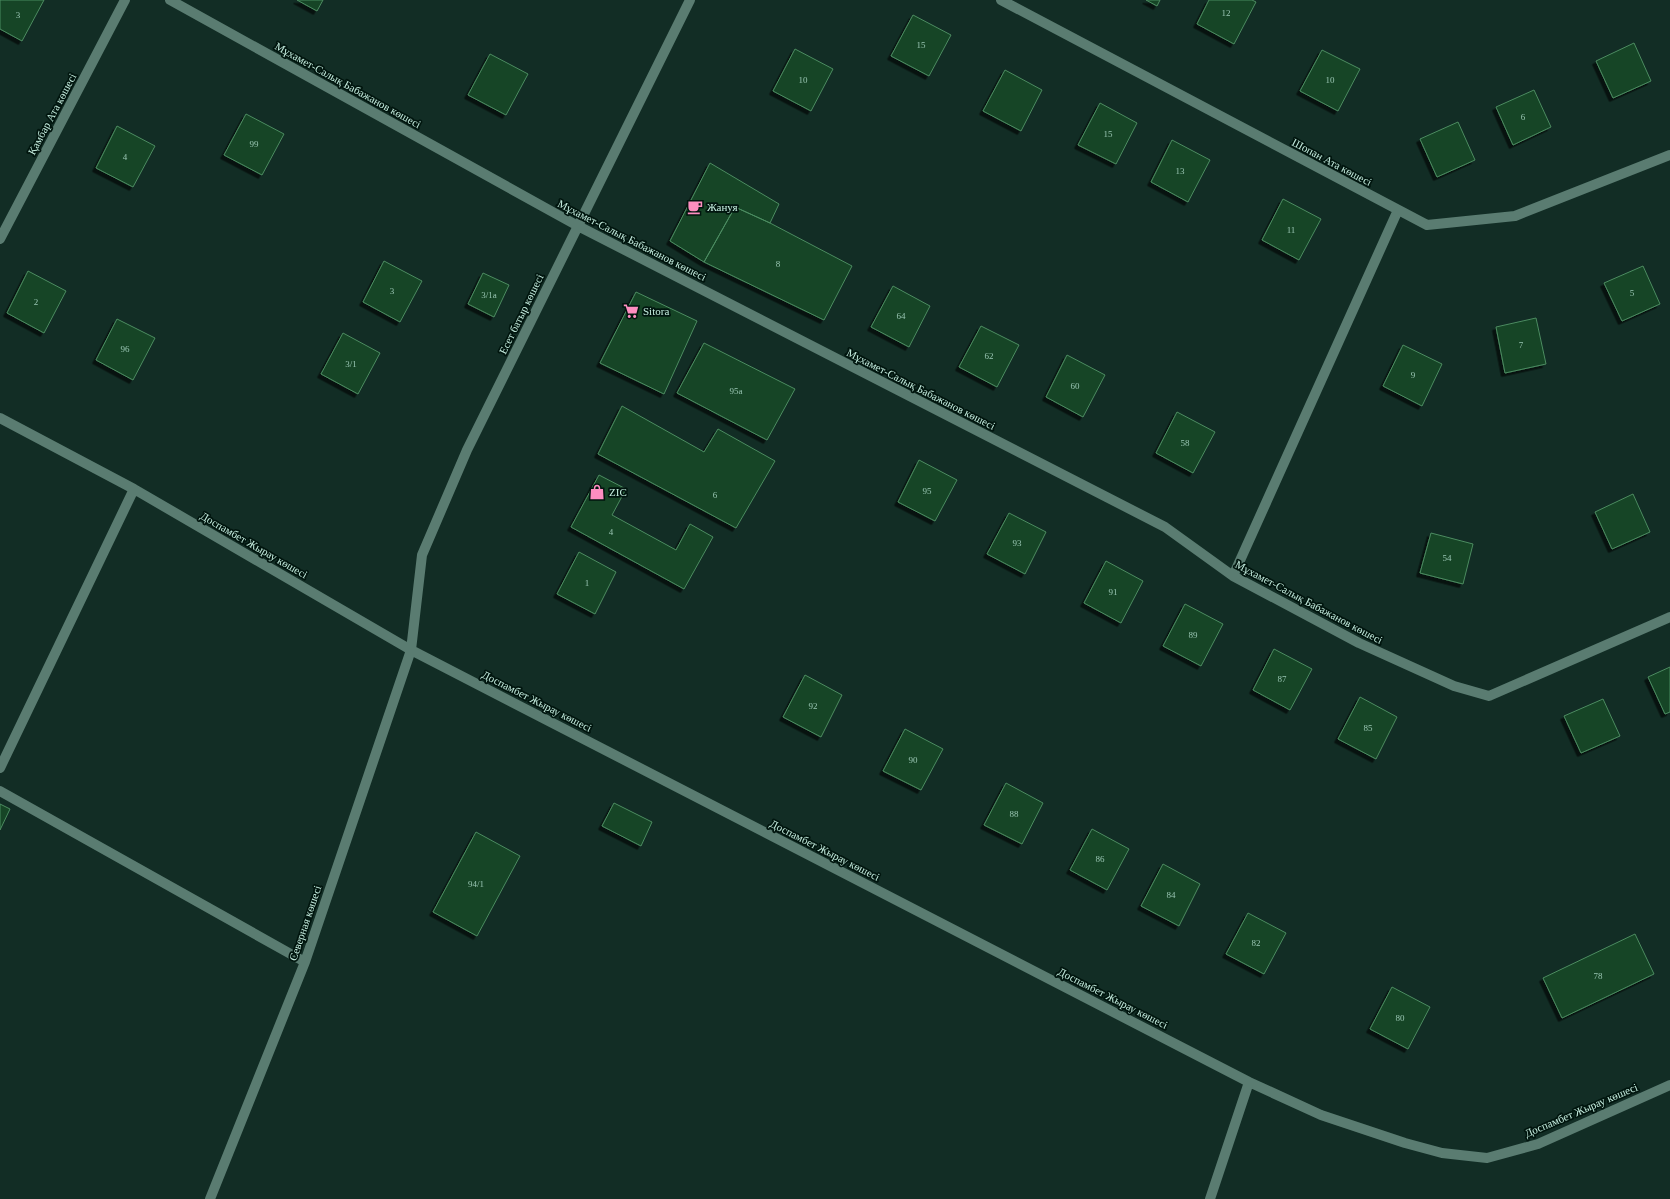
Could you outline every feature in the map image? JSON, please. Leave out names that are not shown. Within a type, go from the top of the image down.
[{"type":"street","name":"Қамбар Ата көшесі","points":[[0,240],[125,0]]},
{"type":"street","name":"Мұхамет-Салық Бабажанов көшесі","points":[[170,0],[578,226],[1165,527],[1233,576],[1359,643],[1454,686],[1489,696],[1670,617]]},
{"type":"street","name":"Есет батыр көшесі","points":[[411,650],[422,555],[467,450],[690,0]]},
{"type":"street","name":"Шопан Ата көшесі","points":[[1001,0],[1427,225],[1515,216],[1670,155]]},
{"type":"street","points":[[1233,576],[1398,210]]},
{"type":"street","name":"Доспамбет Жырау көшесі","points":[[0,418],[134,489],[411,650],[1249,1082],[1321,1115],[1405,1143],[1442,1153],[1487,1158],[1538,1144],[1670,1085]]},
{"type":"street","points":[[0,768],[134,489]]},
{"type":"street","name":"Северная көшесі","points":[[210,1199],[305,962],[411,650]]},
{"type":"street","points":[[0,791],[305,962]]},
{"type":"street","points":[[1210,1199],[1249,1082]]},
{"type":"building","points":[[0,0],[44,0],[22,41],[0,29]]},
{"type":"building","points":[[297,0],[323,0],[317,11]]},
{"type":"building","points":[[1146,0],[1160,0],[1157,6]]},
{"type":"building","points":[[1209,0],[1252,0],[1256,2],[1234,44],[1197,24]]},
{"type":"building","points":[[913,15],[951,35],[929,76],[891,56]]},
{"type":"building","points":[[1634,43],[1651,81],[1613,98],[1596,61]]},
{"type":"building","points":[[795,49],[833,69],[811,111],[773,91]]},
{"type":"building","points":[[1322,50],[1360,69],[1338,111],[1300,91]]},
{"type":"building","points":[[490,54],[528,74],[506,115],[468,95]]},
{"type":"building","points":[[1005,70],[1042,90],[1021,131],[983,111]]},
{"type":"building","points":[[1534,90],[1551,127],[1513,145],[1496,107]]},
{"type":"building","points":[[1100,103],[1137,123],[1116,164],[1078,145]]},
{"type":"building","points":[[246,114],[284,134],[262,175],[224,155]]},
{"type":"building","points":[[1458,122],[1475,160],[1437,177],[1420,139]]},
{"type":"building","points":[[117,126],[155,146],[133,187],[96,168]]},
{"type":"building","points":[[1172,140],[1210,160],[1188,202],[1151,182]]},
{"type":"building","points":[[710,163],[779,204],[770,223],[735,207],[704,262],[670,241]]},
{"type":"building","points":[[1283,199],[1321,219],[1299,260],[1262,240]]},
{"type":"building","points":[[735,207],[770,223],[852,266],[824,320],[704,262]]},
{"type":"building","points":[[384,261],[422,281],[400,322],[363,302]]},
{"type":"building","points":[[1643,266],[1660,304],[1622,321],[1604,283]]},
{"type":"building","points":[[28,271],[66,291],[44,333],[7,313]]},
{"type":"building","points":[[483,273],[509,285],[494,317],[468,304]]},
{"type":"building","points":[[893,286],[930,306],[909,347],[871,327]]},
{"type":"building","points":[[636,292],[697,321],[664,394],[600,363]]},
{"type":"building","points":[[1536,318],[1546,364],[1505,373],[1496,327]]},
{"type":"building","points":[[117,319],[155,338],[133,380],[96,360]]},
{"type":"building","points":[[981,326],[1019,345],[997,387],[959,367]]},
{"type":"building","points":[[343,333],[380,353],[358,394],[321,374]]},
{"type":"building","points":[[704,343],[795,389],[767,440],[677,393]]},
{"type":"building","points":[[1403,345],[1442,364],[1422,406],[1383,386]]},
{"type":"building","points":[[1067,355],[1105,375],[1083,417],[1046,397]]},
{"type":"building","points":[[622,406],[704,452],[718,429],[775,461],[736,528],[598,454]]},
{"type":"building","points":[[1177,412],[1215,432],[1193,473],[1156,453]]},
{"type":"building","points":[[919,460],[957,480],[935,521],[898,502]]},
{"type":"building","points":[[599,475],[626,489],[612,515],[676,550],[690,524],[713,537],[684,589],[571,527]]},
{"type":"building","points":[[1633,494],[1650,532],[1612,549],[1595,512]]},
{"type":"building","points":[[1009,513],[1046,532],[1025,574],[987,554]]},
{"type":"building","points":[[1431,533],[1473,544],[1463,584],[1420,573]]},
{"type":"building","points":[[579,552],[616,572],[595,614],[557,594]]},
{"type":"building","points":[[1106,561],[1143,581],[1121,623],[1084,603]]},
{"type":"building","points":[[1185,604],[1223,624],[1201,666],[1163,646]]},
{"type":"building","points":[[1274,649],[1312,669],[1290,710],[1253,690]]},
{"type":"building","points":[[1670,667],[1670,712],[1665,714],[1648,677]]},
{"type":"building","points":[[805,675],[842,695],[821,737],[783,717]]},
{"type":"building","points":[[1360,697],[1397,717],[1376,759],[1338,739]]},
{"type":"building","points":[[1603,699],[1620,736],[1581,753],[1564,716]]},
{"type":"building","points":[[905,729],[943,749],[921,790],[883,771]]},
{"type":"building","points":[[1006,783],[1043,803],[1022,844],[984,825]]},
{"type":"building","points":[[614,803],[652,822],[641,846],[602,826]]},
{"type":"building","points":[[0,804],[10,809],[0,830]]},
{"type":"building","points":[[1092,829],[1129,849],[1107,890],[1070,870]]},
{"type":"building","points":[[476,832],[520,856],[477,936],[433,912]]},
{"type":"building","points":[[1163,864],[1200,884],[1179,926],[1141,906]]},
{"type":"building","points":[[1248,913],[1286,933],[1264,974],[1226,954]]},
{"type":"building","points":[[1635,934],[1654,974],[1562,1018],[1543,978]]},
{"type":"building","points":[[1392,987],[1430,1007],[1408,1049],[1370,1029]]},
{"type":"place","name":"Жануя","points":[[695,207]]},
{"type":"place","name":"Sitora","points":[[631,311]]},
{"type":"place","name":"ZIC","points":[[597,492]]}]
